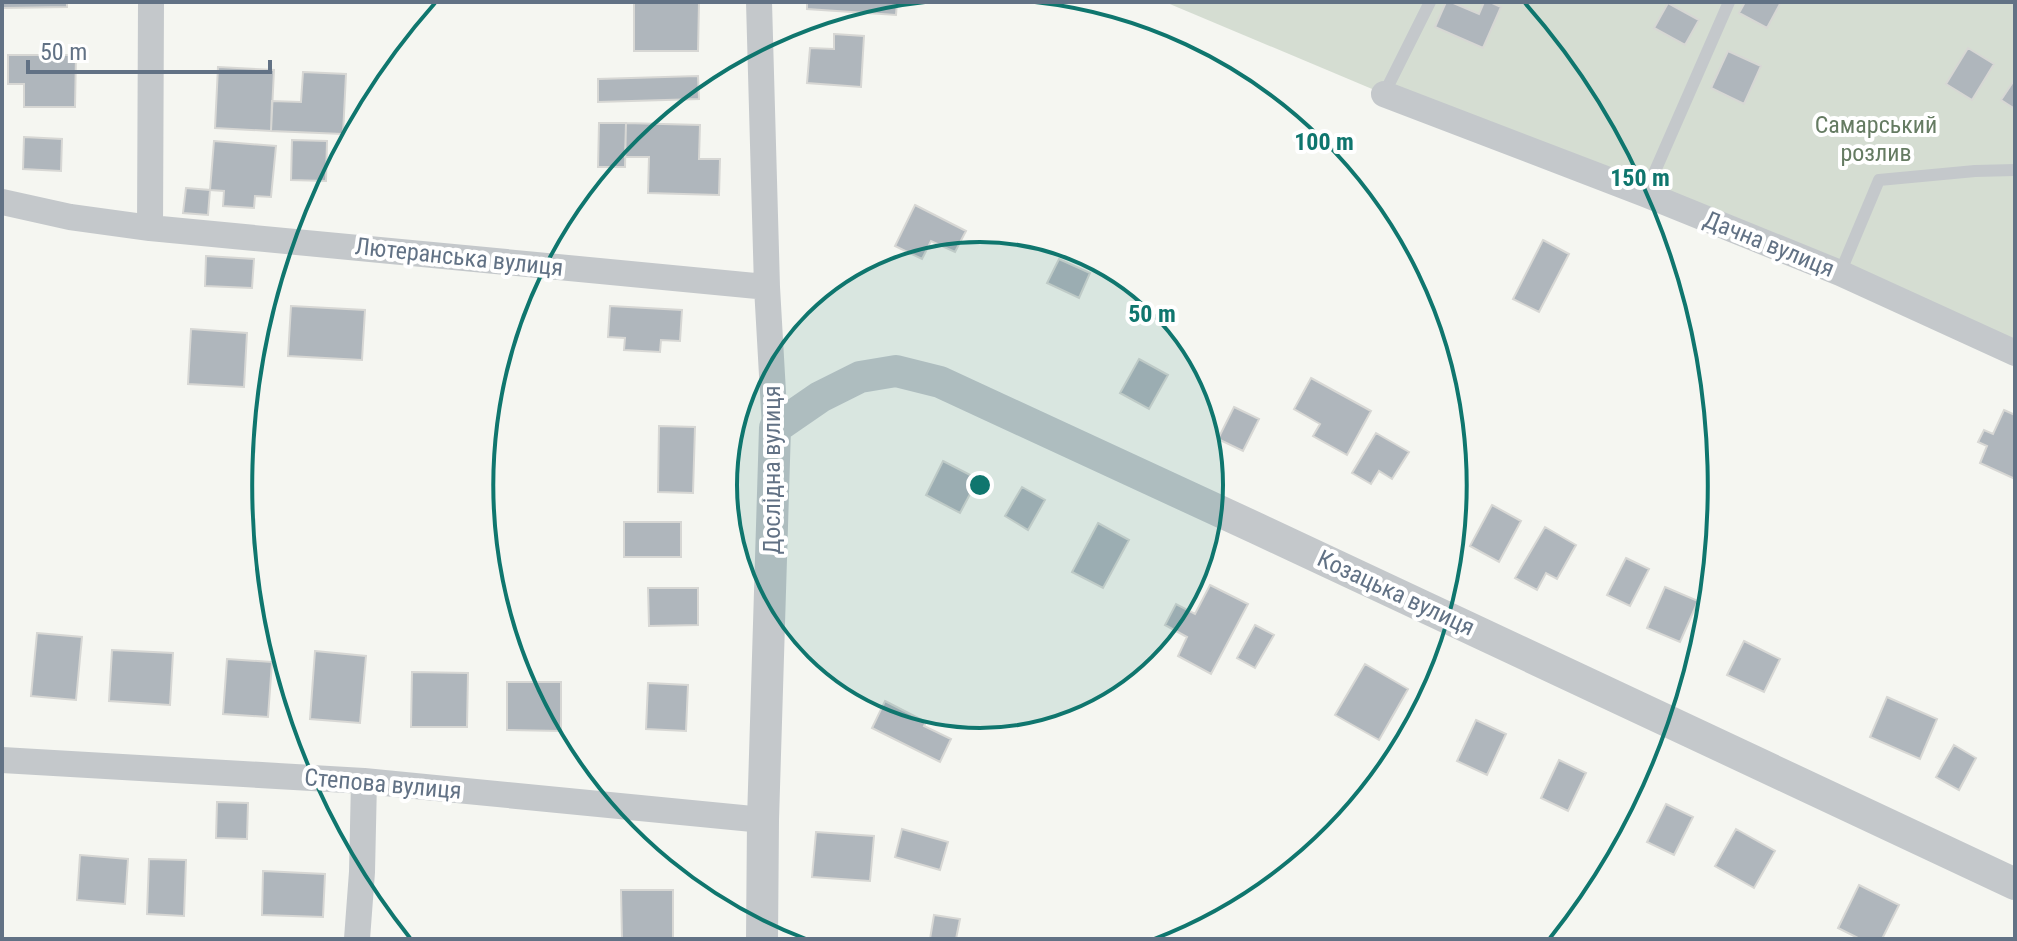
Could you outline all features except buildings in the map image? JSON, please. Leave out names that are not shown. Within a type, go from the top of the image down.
[{"type":"street","points":[[150,228],[151,2]]},
{"type":"street","name":"Дослідна вулиця","points":[[759,2],[767,287],[775,428],[762,939]]},
{"type":"street","name":"Дачна вулиця","points":[[1384,94],[1840,273],[2015,353]]},
{"type":"street","name":"Лютеранська вулиця","points":[[2,202],[70,217],[150,228],[767,287]]},
{"type":"street","name":"Козацька вулиця","points":[[775,428],[820,397],[860,377],[896,371],[940,382],[2015,884]]},
{"type":"street","name":"Степова вулиця","points":[[2,760],[364,781],[763,820]]},
{"type":"street","points":[[357,939],[364,781]]},
{"type":"lane","points":[[1384,94],[1430,2]]},
{"type":"lane","points":[[1645,194],[1729,2]]},
{"type":"lane","points":[[1840,273],[1879,180],[2015,170]]},
{"type":"green space","name":"Самарський розлив","points":[[1165,2],[2015,2],[2015,342],[1384,94]]}]
